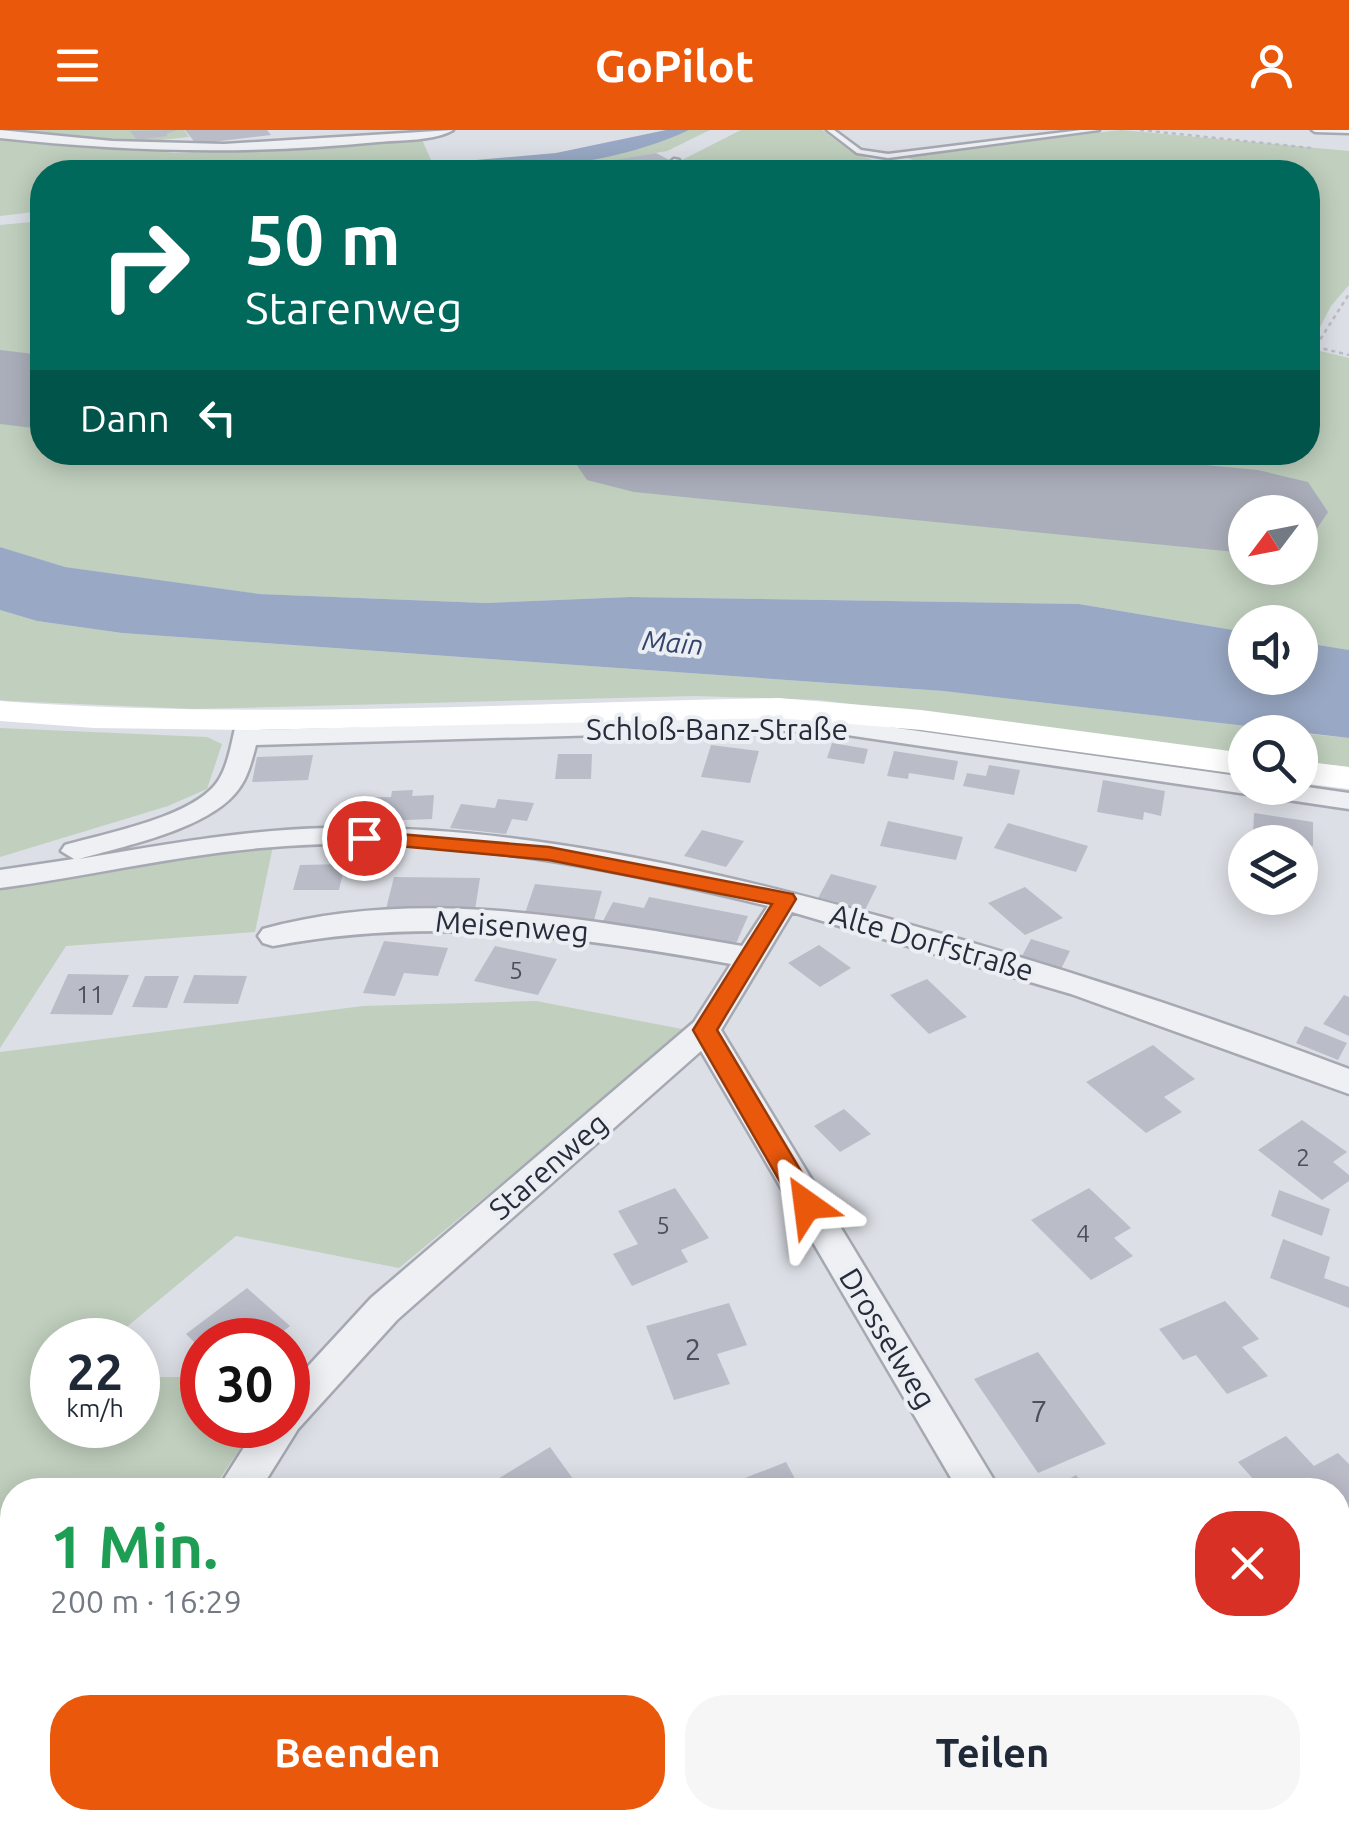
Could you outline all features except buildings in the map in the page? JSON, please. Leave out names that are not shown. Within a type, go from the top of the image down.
[{"type":"street","points":[[0,134],[105,146],[201,150],[267,148],[447,130]]},
{"type":"street","points":[[0,711],[247,729],[689,708],[797,708],[921,720],[1228,762]]},
{"type":"street","name":"Schloß-Banz-Straße","points":[[247,729],[769,724],[848,728],[1228,783]]},
{"type":"street","points":[[0,876],[209,803],[226,788],[247,729]]},
{"type":"street","points":[[1318,774],[1349,778]]},
{"type":"street","points":[[1318,796],[1349,801]]},
{"type":"street","name":"Alte Dorfstraße","points":[[0,876],[86,866],[232,840],[395,838],[610,862],[786,899],[1176,1016],[1349,1082]]},
{"type":"street","name":"Starenweg","points":[[310,1391],[384,1308],[705,1030],[786,899]]},
{"type":"street","name":"Meisenweg","points":[[273,936],[330,922],[374,918],[516,923],[752,958]]},
{"type":"street","name":"Drosselweg","points":[[705,1030],[973,1478]]},
{"type":"street","points":[[245,1478],[265,1448]]},
{"type":"lane","points":[[830,130],[859,152],[888,156],[1096,130]]},
{"type":"lane","points":[[1315,130],[1349,131]]},
{"type":"path","points":[[1140,130],[1316,148]]},
{"type":"path","points":[[1320,340],[1349,294]]},
{"type":"path","points":[[1320,347],[1349,355]]},
{"type":"green space","points":[[0,130],[184,130],[189,137],[131,143]]},
{"type":"green space","points":[[689,130],[710,130],[667,151],[614,160],[567,160],[620,154]]},
{"type":"green space","points":[[741,130],[822,130],[853,153],[873,160],[682,160]]},
{"type":"green space","points":[[1121,130],[1349,151],[1349,285],[1320,327],[1320,160],[914,160],[902,156]]},
{"type":"green space","points":[[420,135],[431,160],[30,160],[30,212],[0,216],[0,137],[175,153],[299,147]]},
{"type":"green space","points":[[30,222],[30,465],[1320,465],[1320,351],[1349,358],[1349,650],[1318,645],[1318,605],[1228,605],[1228,629],[1079,604],[630,597],[485,603],[258,594],[64,567],[0,547],[0,225]]},
{"type":"green space","points":[[0,610],[37,621],[122,633],[943,691],[1228,724],[1228,752],[819,700],[695,696],[194,709],[0,700]]},
{"type":"green space","points":[[0,728],[207,737],[222,744],[207,789],[168,806],[0,857]]},
{"type":"green space","points":[[1318,735],[1349,738],[1349,767],[1318,763]]},
{"type":"green space","points":[[273,846],[255,932],[66,946],[0,1048],[0,888]]},
{"type":"green space","points":[[536,1001],[687,1030],[399,1268],[236,1236],[137,1318],[30,1318],[30,1448],[160,1448],[160,1377],[180,1377],[180,1448],[240,1448],[220,1478],[0,1478],[0,1052],[363,1006]]},
{"type":"water","points":[[666,130],[689,130],[648,146],[590,160],[476,160],[556,153]]},
{"type":"water","name":"Main","points":[[0,547],[65,567],[259,594],[485,603],[630,597],[1079,604],[1228,629],[1228,695],[1318,695],[1318,645],[1349,650],[1349,738],[1318,734],[1318,715],[1228,715],[1228,724],[943,691],[122,633],[37,621],[0,610]]},
{"type":"runway","points":[[0,387],[30,391]]},
{"type":"runway","points":[[769,465],[1228,509]]},
{"type":"route","points":[[364,838],[549,853],[786,899],[705,1030],[807,1205]]}]
